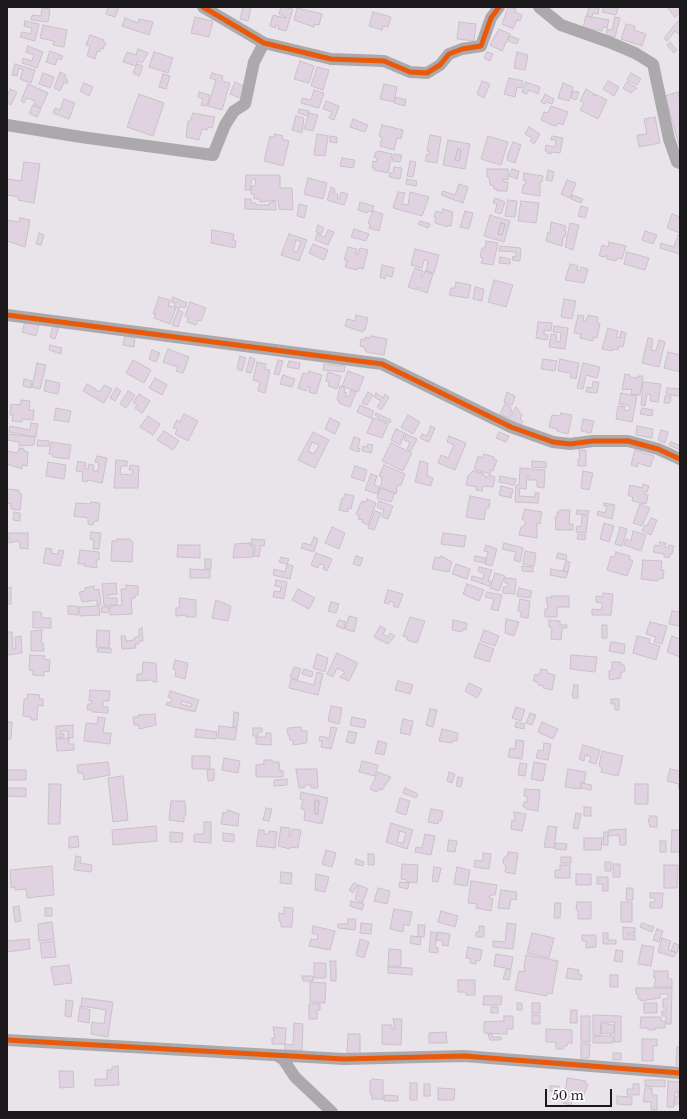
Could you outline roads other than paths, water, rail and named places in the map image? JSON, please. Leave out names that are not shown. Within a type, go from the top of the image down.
[{"type":"street","points":[[204,7],[264,43],[331,59],[384,61],[410,72],[427,73],[440,65],[449,54],[462,49],[481,46],[491,18],[499,7]]},
{"type":"street","points":[[539,7],[561,25],[635,52],[653,64],[669,139],[677,162],[680,163]]},
{"type":"street","points":[[7,124],[81,137],[212,155],[225,125],[234,111],[245,104],[254,62],[264,43]]},
{"type":"street","points":[[7,315],[382,364],[511,427],[552,442],[570,444],[593,440],[628,441],[658,449],[680,459]]},
{"type":"street","points":[[7,1040],[344,1060],[464,1056],[680,1073]]},
{"type":"street","points":[[277,1056],[295,1077],[332,1112]]}]
